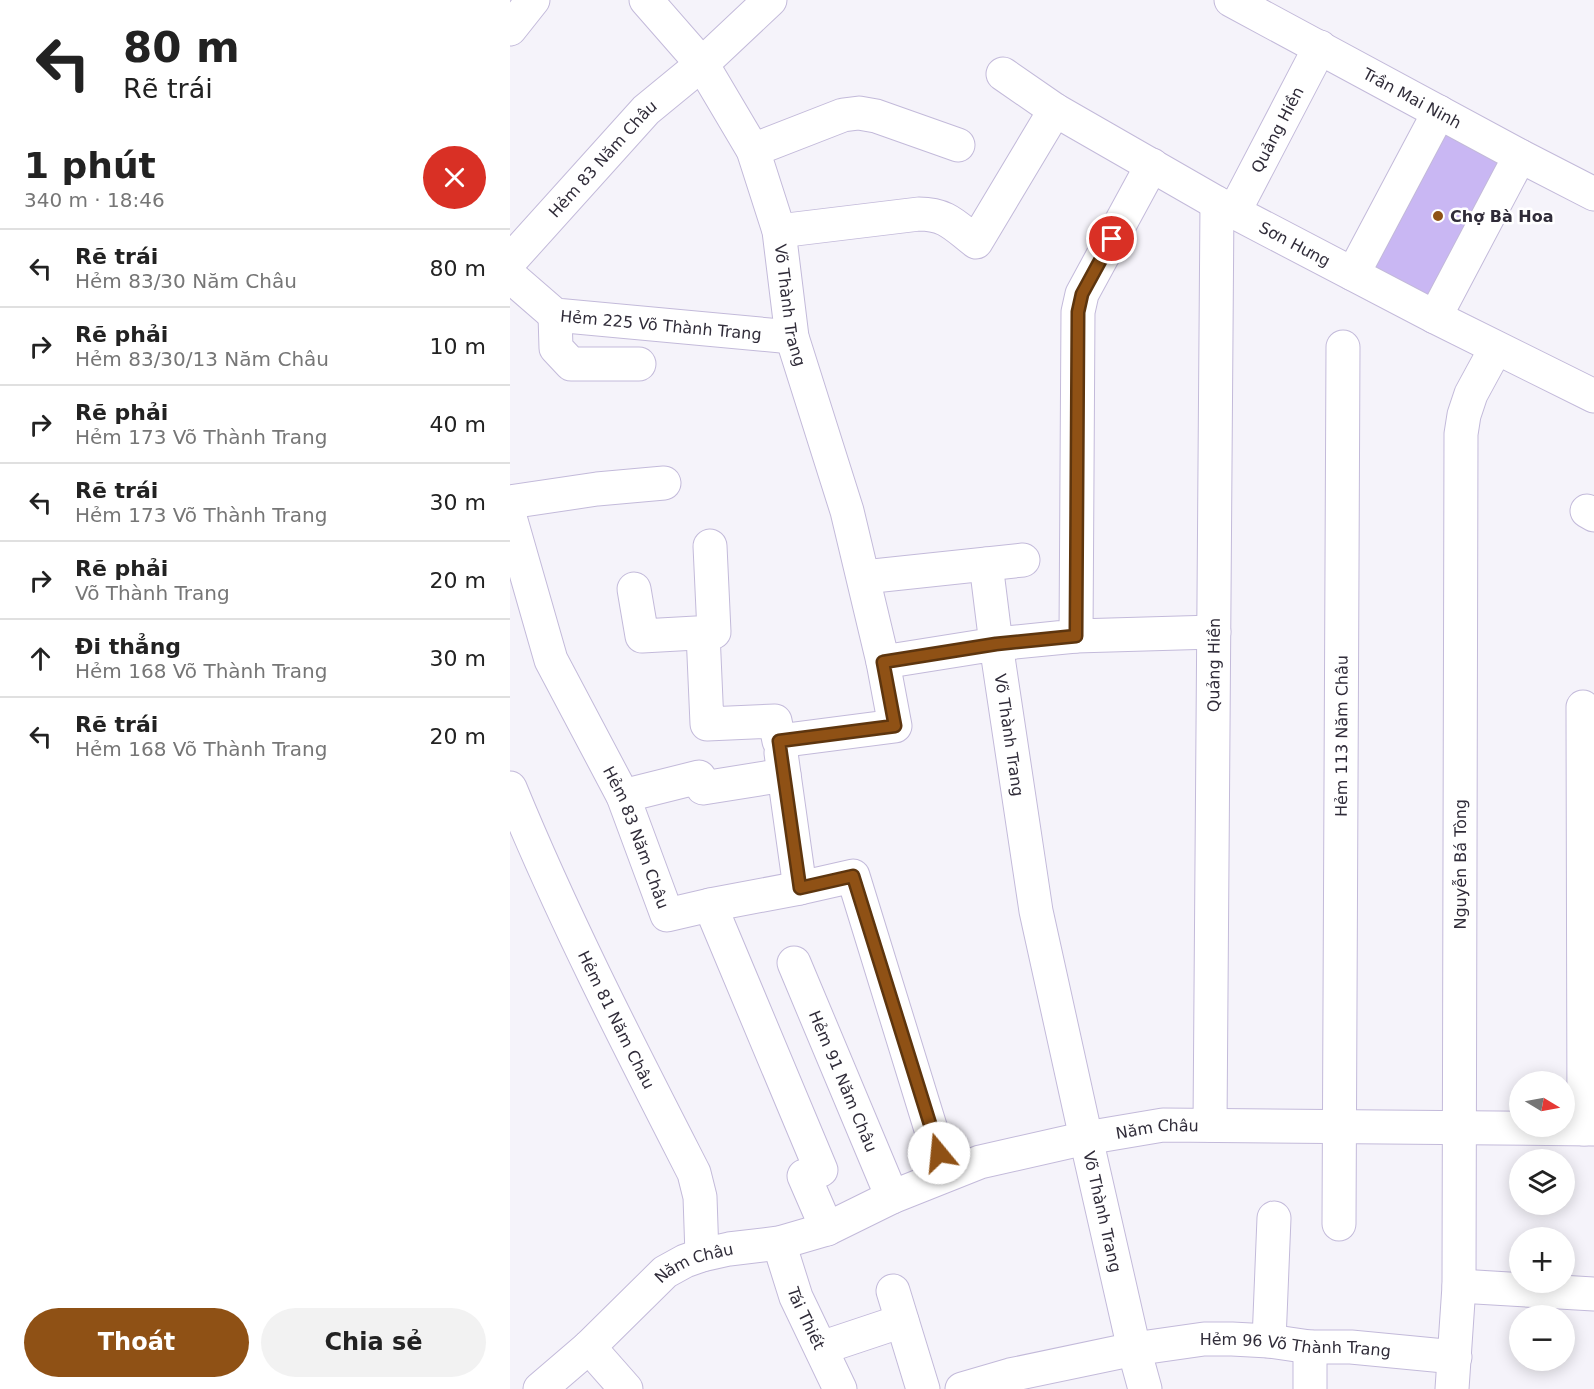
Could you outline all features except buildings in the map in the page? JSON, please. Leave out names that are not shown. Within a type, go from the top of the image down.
[{"type":"street","points":[[510,29],[533,0]]},
{"type":"street","name":"Võ Thành Trang","points":[[646,0],[702,64],[753,150],[779,231],[792,337],[847,511],[883,662],[895,726],[779,741]]},
{"type":"street","name":"Hẻm 83 Năm Châu","points":[[510,261],[646,110],[702,64],[770,0]]},
{"type":"street","name":"Trần Mai Ninh","points":[[1231,0],[1594,194]]},
{"type":"street","name":"Quảng Hiền","points":[[1210,1125],[1214,632],[1226,207],[1320,47]]},
{"type":"street","name":"Sơn Hưng","points":[[1003,74],[1055,110],[1226,207],[1435,317],[1594,396]]},
{"type":"street","points":[[779,231],[933,214],[946,219],[976,242],[1055,110]]},
{"type":"street","points":[[1353,274],[1439,112]]},
{"type":"street","points":[[753,150],[843,115],[859,113],[876,116],[958,145]]},
{"type":"street","points":[[1435,317],[1520,156]]},
{"type":"street","points":[[1076,636],[1078,312],[1082,294],[1152,165]]},
{"type":"street","name":"Hẻm 225 Võ Thành Trang","points":[[510,276],[555,315],[792,337]]},
{"type":"street","points":[[555,315],[556,348],[571,364],[639,364]]},
{"type":"street","name":"Hẻm 113 Năm Châu","points":[[1339,1224],[1343,347]]},
{"type":"street","name":"Nguyễn Bá Tòng","points":[[1452,1389],[1459,1286],[1461,434],[1464,414],[1471,394],[1496,348]]},
{"type":"street","points":[[510,502],[597,489],[664,483]]},
{"type":"street","name":"Hẻm 83 Năm Châu","points":[[510,517],[551,660],[623,796],[667,915],[710,905]]},
{"type":"street","points":[[634,589],[642,636],[714,632],[710,546]]},
{"type":"street","points":[[864,577],[1023,560]]},
{"type":"street","name":"Võ Thành Trang","points":[[986,564],[1036,911],[1134,1349],[1145,1389]]},
{"type":"street","points":[[883,662],[996,644],[1076,636],[1214,632]]},
{"type":"street","points":[[703,633],[707,724],[775,721],[800,888]]},
{"type":"street","points":[[1583,707],[1589,1129]]},
{"type":"street","points":[[623,796],[699,777],[703,788],[784,775]]},
{"type":"street","name":"Hẻm 81 Năm Châu","points":[[510,788],[537,854],[609,1007],[694,1173],[700,1197],[702,1255]]},
{"type":"street","points":[[826,1228],[804,1176],[821,1170],[710,905],[853,876],[945,1175]]},
{"type":"street","name":"Hẻm 91 Năm Châu","points":[[794,963],[892,1197]]},
{"type":"street","name":"Năm Châu","points":[[540,1389],[590,1347],[665,1272],[685,1261],[729,1249],[779,1243],[826,1228],[892,1197],[980,1162],[1086,1138],[1163,1125],[1589,1129]]},
{"type":"street","points":[[1269,1341],[1274,1218]]},
{"type":"street","name":"Tái Thiết","points":[[779,1243],[796,1297],[840,1389]]},
{"type":"street","points":[[1459,1286],[1594,1294]]},
{"type":"street","points":[[821,1348],[898,1306],[923,1389]]},
{"type":"street","name":"Hẻm 96 Võ Thành Trang","points":[[962,1389],[1010,1375],[1134,1349],[1204,1339],[1269,1341],[1310,1347],[1351,1347],[1455,1357]]},
{"type":"street","points":[[590,1347],[626,1389]]},
{"type":"street","points":[[1310,1347],[1310,1389]]},
{"type":"place","name":"Chợ Bà Hoa","points":[[1438,216]]},
{"type":"route","points":[[939,1153],[853,876],[800,888],[779,741],[895,726],[883,662],[996,644],[1076,636],[1078,312],[1082,294],[1112,239]]}]
